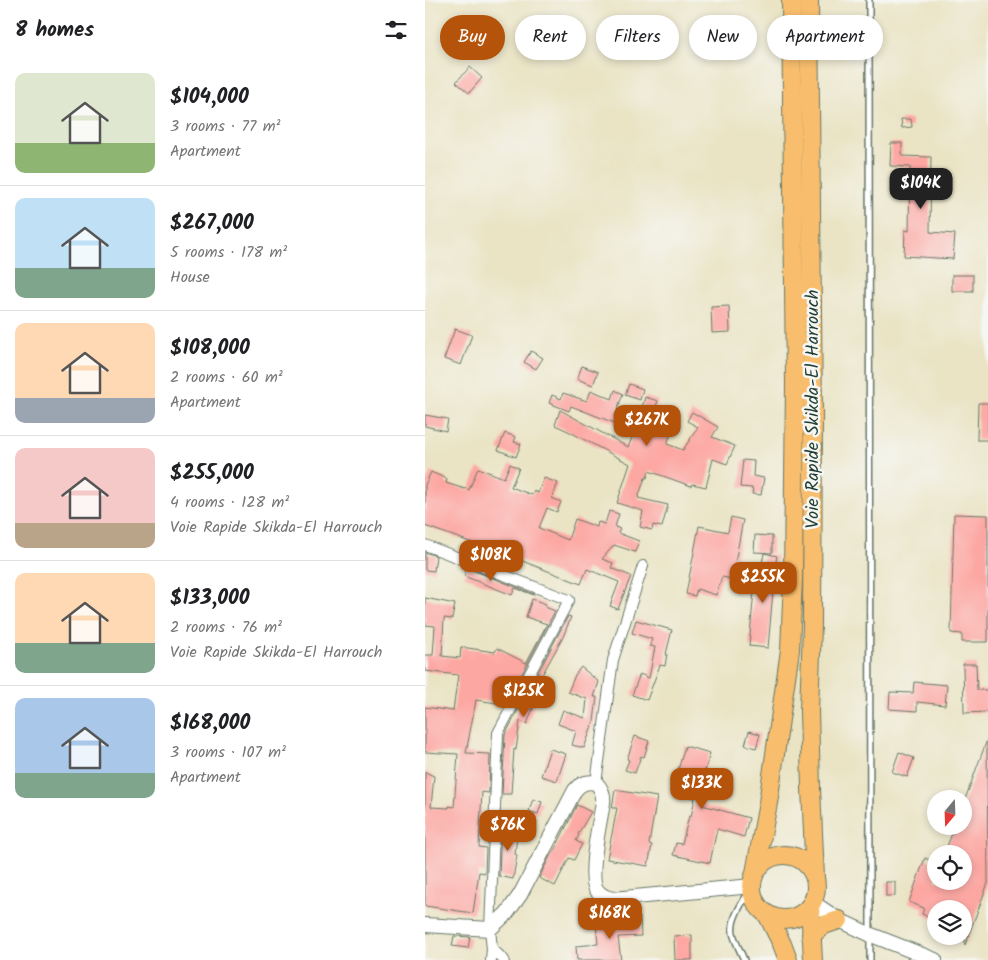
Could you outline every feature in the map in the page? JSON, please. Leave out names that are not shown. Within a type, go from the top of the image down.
[{"type":"highway","name":"Voie Rapide Skikda-El Harrouch","points":[[754,880],[769,794],[790,650],[793,578],[795,383],[791,0]]},
{"type":"highway","name":"Voie Rapide Skikda-El Harrouch","points":[[809,0],[813,414],[812,626],[809,711],[816,885],[811,904],[813,960]]},
{"type":"highway","points":[[788,960],[767,914],[759,906],[754,896],[754,880],[763,863],[773,857],[786,855],[798,858],[809,866],[815,877]]},
{"type":"highway","points":[[767,914],[778,918],[790,918],[801,914],[811,904]]},
{"type":"highway","points":[[811,935],[824,925],[839,920]]},
{"type":"street","points":[[425,545],[569,600],[498,733],[490,929],[491,960]]},
{"type":"street","points":[[643,566],[613,660],[596,783],[603,792],[604,799],[594,866],[595,884],[601,895],[613,899],[754,880]]},
{"type":"street","points":[[425,925],[490,929],[520,895],[575,790],[587,782],[596,783]]},
{"type":"street","points":[[811,904],[869,934],[935,960]]},
{"type":"street","points":[[492,949],[504,960]]},
{"type":"lane","points":[[869,0],[869,960]]},
{"type":"lane","points":[[744,960],[733,934],[733,923],[754,880]]},
{"type":"building","points":[[470,67],[482,78],[469,93],[456,82]]},
{"type":"building","points":[[901,119],[911,119],[912,127],[902,128]]},
{"type":"building","points":[[891,143],[902,143],[902,156],[931,157],[930,232],[955,234],[953,259],[904,256],[905,230],[909,231],[910,167],[890,166]]},
{"type":"building","points":[[952,275],[973,275],[973,291],[952,291]]},
{"type":"building","points":[[729,306],[730,332],[712,333],[711,307]]},
{"type":"building","points":[[455,329],[472,335],[461,365],[444,359]]},
{"type":"building","points":[[531,351],[543,358],[536,369],[524,362]]},
{"type":"building","points":[[582,366],[598,372],[593,385],[577,379]]},
{"type":"building","points":[[629,384],[643,389],[640,400],[625,395]]},
{"type":"building","points":[[591,390],[612,399],[615,390],[623,394],[617,410],[639,418],[645,397],[658,401],[655,409],[678,416],[667,444],[683,450],[698,427],[687,421],[692,412],[718,427],[712,437],[735,446],[727,464],[713,459],[706,487],[692,484],[691,486],[649,471],[638,498],[668,505],[662,527],[653,525],[652,530],[640,527],[643,511],[617,503],[630,464],[555,425],[560,410],[628,447],[635,431],[571,406],[569,411],[549,403],[552,395],[561,399],[563,393],[587,401]]},
{"type":"building","points":[[978,403],[988,403],[988,440],[977,440]]},
{"type":"building","points":[[425,415],[448,419],[446,431],[425,426]]},
{"type":"building","points":[[505,433],[516,437],[514,442],[521,444],[516,457],[498,450]]},
{"type":"building","points":[[743,460],[754,461],[753,476],[764,478],[761,495],[752,494],[752,488],[740,487]]},
{"type":"building","points":[[510,464],[519,468],[511,487],[532,495],[534,491],[538,493],[544,478],[558,483],[552,498],[561,502],[557,512],[547,508],[539,528],[568,540],[575,519],[597,527],[598,522],[605,524],[609,511],[619,514],[615,527],[620,529],[618,533],[639,541],[635,552],[614,545],[602,559],[613,563],[611,568],[631,576],[618,609],[610,606],[619,582],[587,569],[581,584],[484,546],[425,526],[425,485],[431,472],[447,479],[446,483],[469,490],[478,468],[504,478]]},
{"type":"building","points":[[954,514],[988,515],[988,642],[962,642],[962,634],[951,633]]},
{"type":"building","points":[[731,517],[743,520],[732,579],[722,577],[716,595],[697,589],[695,596],[686,594],[699,526],[728,532]]},
{"type":"building","points":[[755,535],[772,536],[772,553],[754,552]]},
{"type":"building","points":[[425,552],[436,556],[434,571],[425,570]]},
{"type":"building","points":[[764,553],[777,556],[770,591],[773,591],[768,648],[749,646],[754,590],[757,590]]},
{"type":"building","points":[[467,568],[534,595],[515,588],[512,595],[464,576]]},
{"type":"building","points":[[425,598],[455,604],[452,619],[444,618],[442,656],[460,658],[461,647],[495,652],[497,648],[526,663],[547,624],[526,617],[532,599],[546,604],[545,607],[555,611],[517,683],[501,675],[497,703],[476,700],[466,753],[490,754],[489,793],[482,792],[479,847],[486,848],[485,873],[479,872],[473,913],[425,906],[425,772],[434,776],[431,807],[454,807],[458,754],[425,752],[425,707],[453,711],[458,675],[425,671],[425,655],[433,655],[435,626],[425,625]]},
{"type":"building","points":[[568,616],[571,617],[563,637],[531,695],[535,697],[527,724],[520,721],[516,750],[514,749],[511,794],[502,794],[505,735]]},
{"type":"building","points":[[636,620],[672,630],[665,666],[660,665],[647,700],[632,695],[640,674],[649,678],[655,647],[650,646],[652,639],[632,633]]},
{"type":"building","points":[[963,664],[976,664],[977,690],[988,690],[988,712],[964,713]]},
{"type":"building","points":[[581,667],[599,682],[594,697],[597,697],[594,721],[584,748],[572,745],[576,731],[558,724],[563,710],[585,718],[587,699],[568,692],[575,675]]},
{"type":"building","points":[[914,682],[947,685],[945,705],[917,702],[917,711],[889,709],[890,692],[913,693]]},
{"type":"building","points":[[749,731],[760,734],[756,748],[745,745]]},
{"type":"building","points":[[635,736],[649,741],[644,757],[641,756],[635,773],[625,770]]},
{"type":"building","points":[[987,740],[988,883],[972,926],[972,900],[927,900],[927,916],[922,914],[924,908],[909,902],[925,858],[927,859],[927,890],[972,890],[972,845],[948,845],[951,835],[973,835],[973,790],[968,790]]},
{"type":"building","points":[[685,746],[710,753],[702,782],[708,784],[702,805],[749,818],[744,837],[717,829],[710,863],[673,855],[676,843],[682,844],[695,798],[674,792]]},
{"type":"building","points":[[550,749],[566,754],[557,781],[541,776]]},
{"type":"building","points":[[899,752],[914,758],[907,777],[892,772]]},
{"type":"building","points":[[615,790],[657,797],[649,844],[652,845],[648,866],[607,859],[617,808],[612,808]]},
{"type":"building","points":[[533,799],[542,802],[538,814],[529,811]]},
{"type":"building","points":[[577,805],[591,812],[576,841],[582,844],[574,860],[569,858],[555,886],[539,878]]},
{"type":"building","points":[[501,826],[518,828],[515,854],[517,855],[513,879],[499,876]]},
{"type":"building","points":[[886,882],[895,882],[895,896],[886,896]]},
{"type":"building","points":[[640,917],[641,936],[618,937],[621,960],[577,960],[576,946],[598,944],[596,924],[622,922],[621,918]]},
{"type":"building","points":[[692,935],[692,960],[675,960],[674,936]]},
{"type":"building","points":[[454,936],[470,937],[468,948],[452,946]]}]
